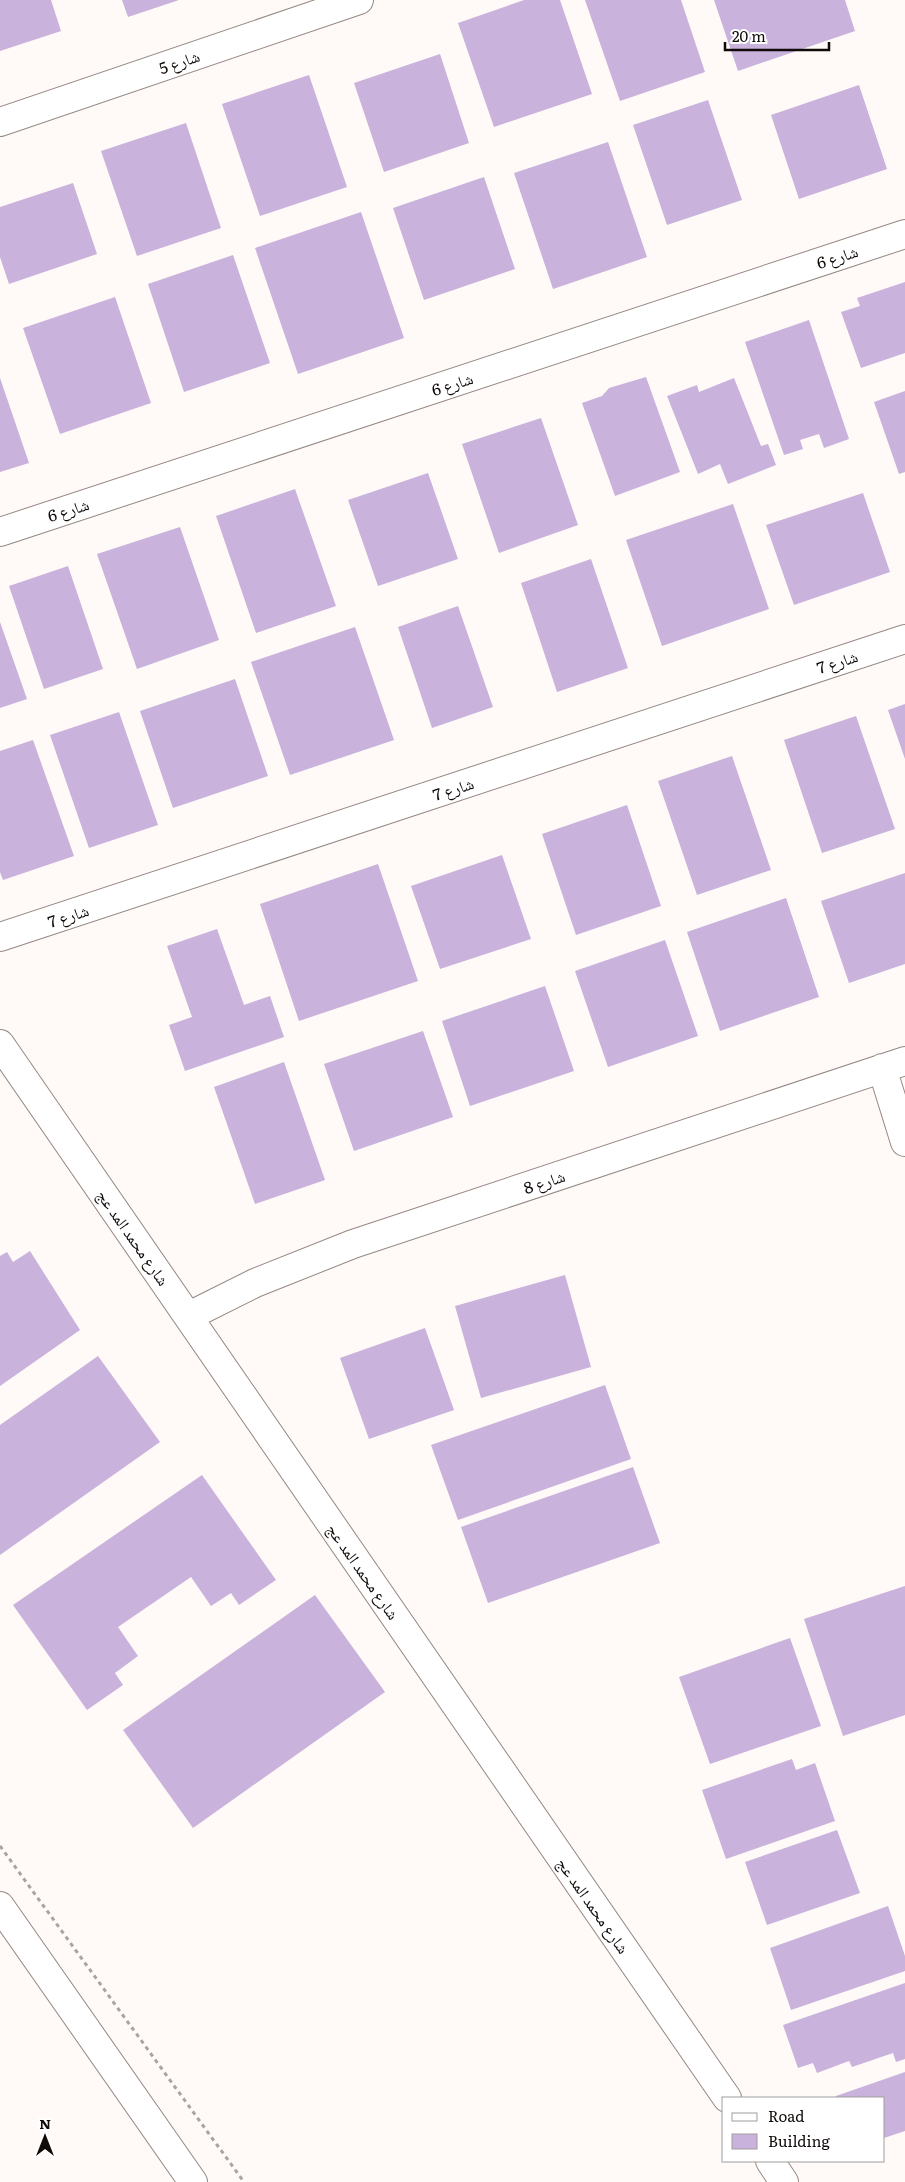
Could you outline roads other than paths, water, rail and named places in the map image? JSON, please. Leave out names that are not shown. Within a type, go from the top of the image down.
[{"type":"street","name":"شارع 5","points":[[0,122],[359,0]]},
{"type":"street","name":"شارع 6","points":[[0,532],[905,234]]},
{"type":"street","name":"شارع 7","points":[[0,937],[905,639]]},
{"type":"street","name":"شارع محمد المد عج","points":[[0,1044],[726,2097]]},
{"type":"street","name":"شارع 8","points":[[189,1316],[255,1283],[353,1244],[894,1064]]},
{"type":"street","points":[[894,1064],[905,1142]]},
{"type":"street","points":[[0,1906],[193,2182]]},
{"type":"street","points":[[771,2162],[784,2182]]}]
